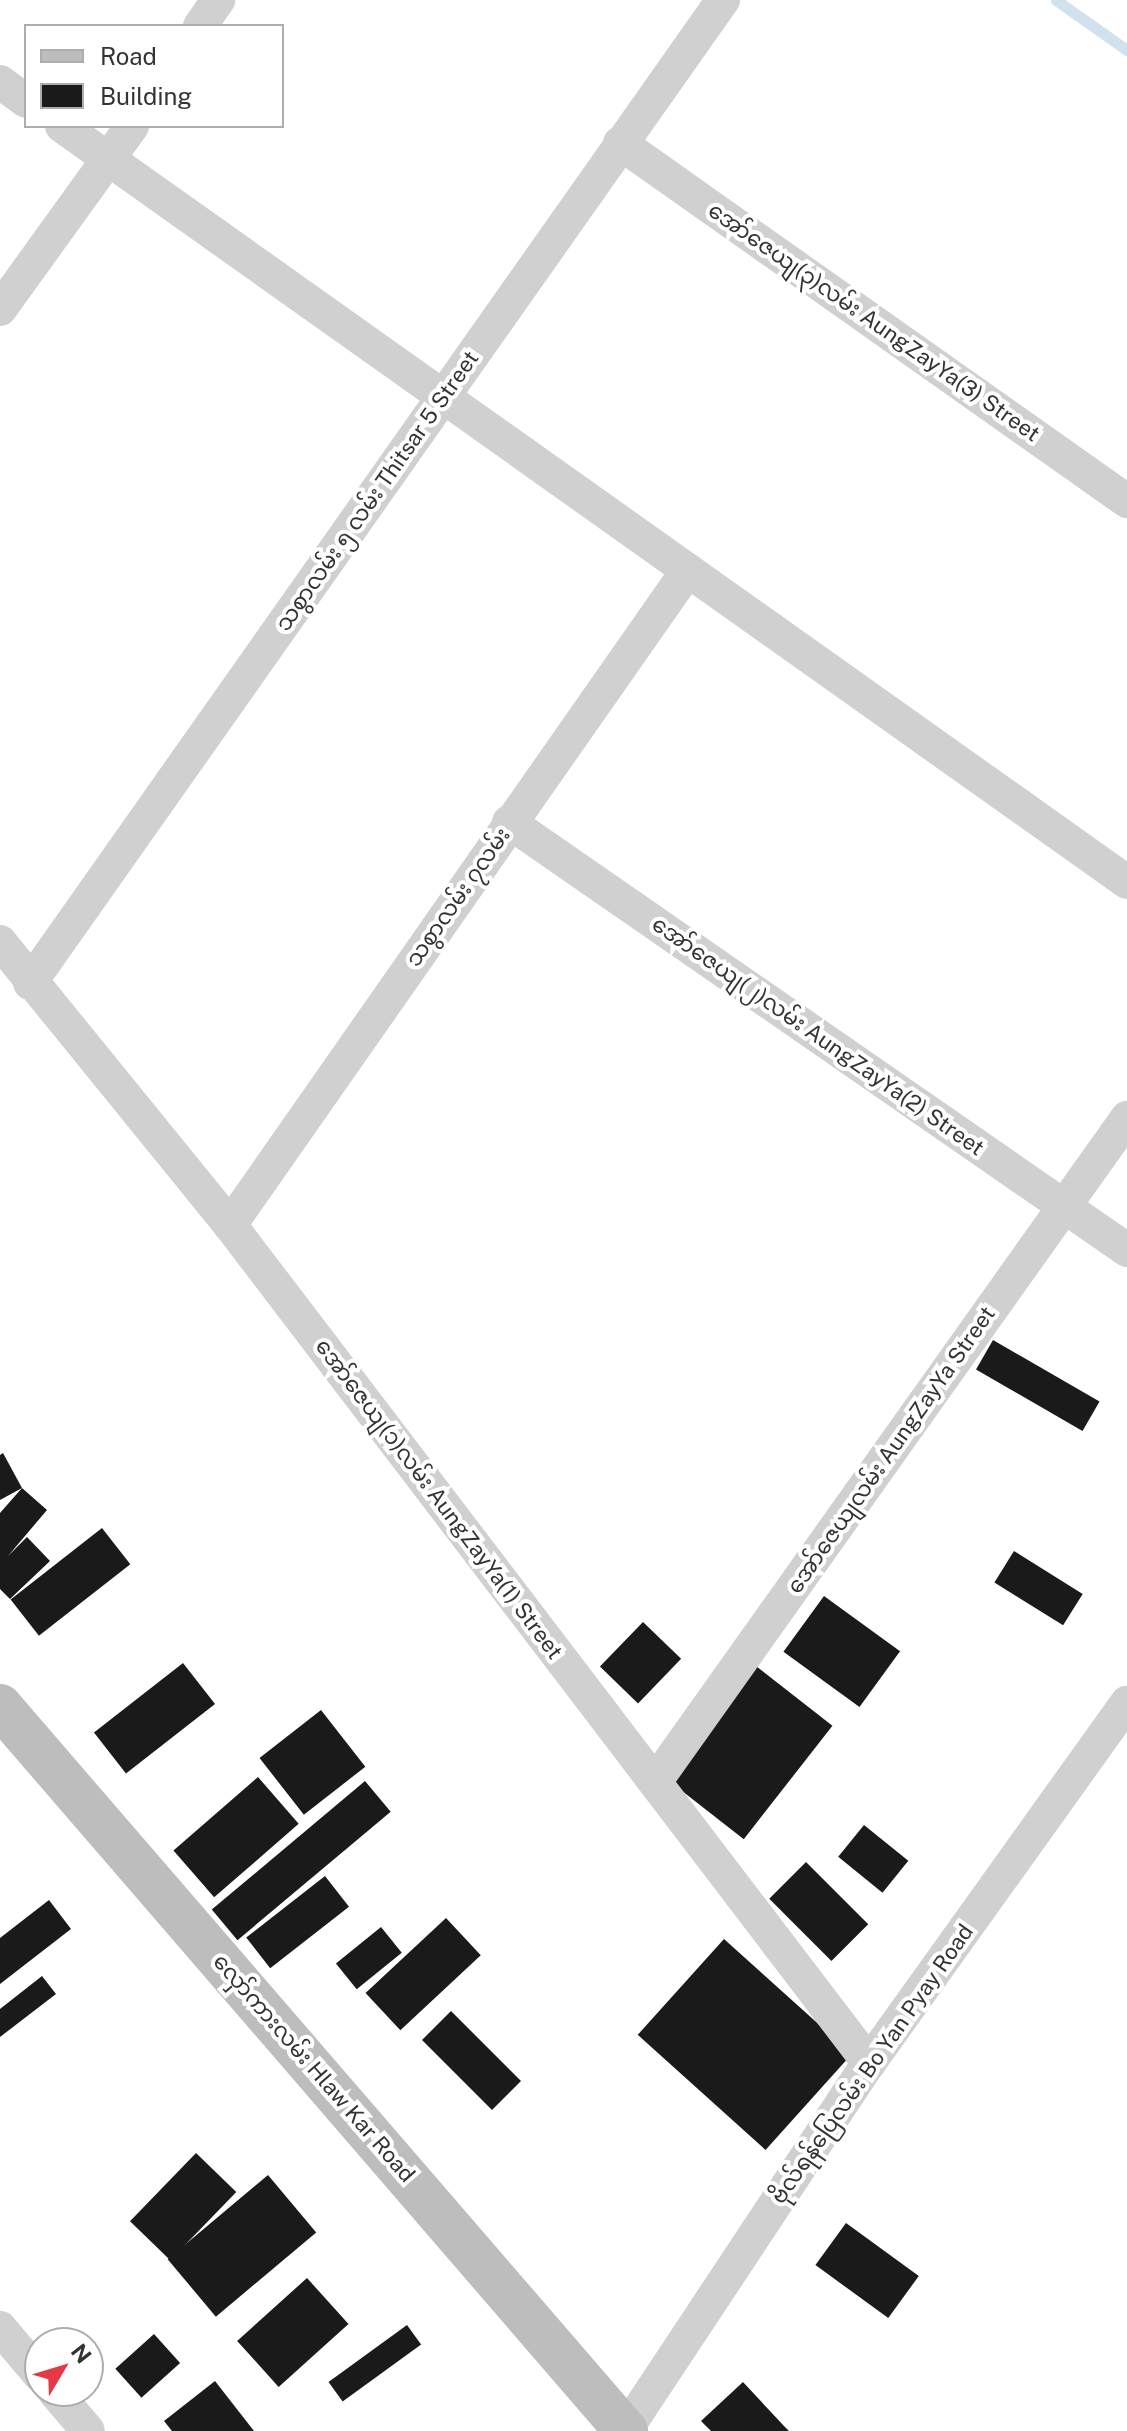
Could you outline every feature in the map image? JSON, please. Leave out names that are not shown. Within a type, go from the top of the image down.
[{"type":"street","points":[[201,24],[218,0]]},
{"type":"street","name":"သစွာလမ်း ၅ လမ်း Thitsar 5 Street","points":[[30,983],[723,0]]},
{"type":"street","points":[[0,82],[24,100]]},
{"type":"street","points":[[65,128],[1127,882]]},
{"type":"street","points":[[0,309],[131,128]]},
{"type":"street","name":"အော်ဇေယျ(၃)လမ်း AungZayYa(3) Street","points":[[620,143],[1127,501]]},
{"type":"street","name":"သစွာလမ်း ၇လမ်း","points":[[230,1225],[688,570]]},
{"type":"street","name":"အော်ဇေယျ(၂)လမ်း AungZayYa(2) Street","points":[[509,822],[1127,1250]]},
{"type":"street","name":"အော်ဇေယျ(၁)လမ်း AungZayYa(1) Street","points":[[0,942],[30,983],[230,1225],[869,2063]]},
{"type":"street","name":"အော်ဇေယျလမ်း AungZayYa Street","points":[[655,1782],[1127,1118]]},
{"type":"street","name":"ဗိုလ်ရန်ပြေလမ်း Bo Yan Pyay Road","points":[[625,2431],[869,2063],[1127,1703]]},
{"type":"street","name":"လှော်ကားလမ်း Hlaw Kar Road","points":[[0,1706],[625,2431]]},
{"type":"street","points":[[0,2328],[24,2356]]},
{"type":"street","points":[[68,2407],[88,2431]]},
{"type":"building","points":[[993,1340],[1100,1402],[1083,1431],[976,1369]]},
{"type":"building","points":[[3,1453],[22,1488],[0,1500],[0,1455]]},
{"type":"building","points":[[22,1488],[47,1510],[8,1556],[27,1537],[50,1561],[10,1599],[0,1589],[0,1513]]},
{"type":"building","points":[[102,1528],[130,1564],[39,1636],[11,1599]]},
{"type":"building","points":[[1014,1551],[1083,1594],[1063,1625],[994,1582]]},
{"type":"building","points":[[824,1596],[900,1651],[859,1707],[783,1652]]},
{"type":"building","points":[[643,1622],[681,1659],[638,1703],[600,1667]]},
{"type":"building","points":[[183,1663],[215,1704],[126,1774],[94,1733]]},
{"type":"building","points":[[756,1666],[832,1726],[744,1839],[667,1779]]},
{"type":"building","points":[[321,1710],[365,1767],[304,1815],[260,1758]]},
{"type":"building","points":[[258,1777],[299,1824],[214,1897],[173,1850]]},
{"type":"building","points":[[365,1781],[391,1812],[238,1940],[212,1910]]},
{"type":"building","points":[[864,1825],[908,1861],[882,1893],[838,1857]]},
{"type":"building","points":[[806,1862],[868,1924],[831,1961],[769,1899]]},
{"type":"building","points":[[325,1876],[349,1907],[270,1968],[246,1938]]},
{"type":"building","points":[[49,1900],[71,1929],[0,1984],[0,1938]]},
{"type":"building","points":[[446,1918],[481,1955],[400,2030],[366,1993]]},
{"type":"building","points":[[381,1927],[402,1953],[357,1989],[336,1964]]},
{"type":"building","points":[[724,1939],[852,2054],[766,2150],[638,2035]]},
{"type":"building","points":[[42,1976],[56,1994],[0,2037],[0,2009]]},
{"type":"building","points":[[451,2011],[521,2081],[492,2110],[422,2040]]},
{"type":"building","points":[[196,2153],[236,2192],[170,2260],[130,2221]]},
{"type":"building","points":[[268,2175],[316,2232],[216,2317],[168,2259]]},
{"type":"building","points":[[846,2223],[919,2276],[888,2318],[815,2265]]},
{"type":"building","points":[[307,2278],[348,2324],[279,2387],[237,2341]]},
{"type":"building","points":[[407,2325],[421,2344],[343,2401],[329,2382]]},
{"type":"building","points":[[154,2334],[180,2363],[141,2398],[115,2369]]},
{"type":"building","points":[[215,2381],[254,2431],[172,2431],[164,2421]]},
{"type":"building","points":[[743,2382],[789,2431],[711,2431],[701,2421]]},
{"type":"waterway","points":[[1056,0],[1127,50]]}]
